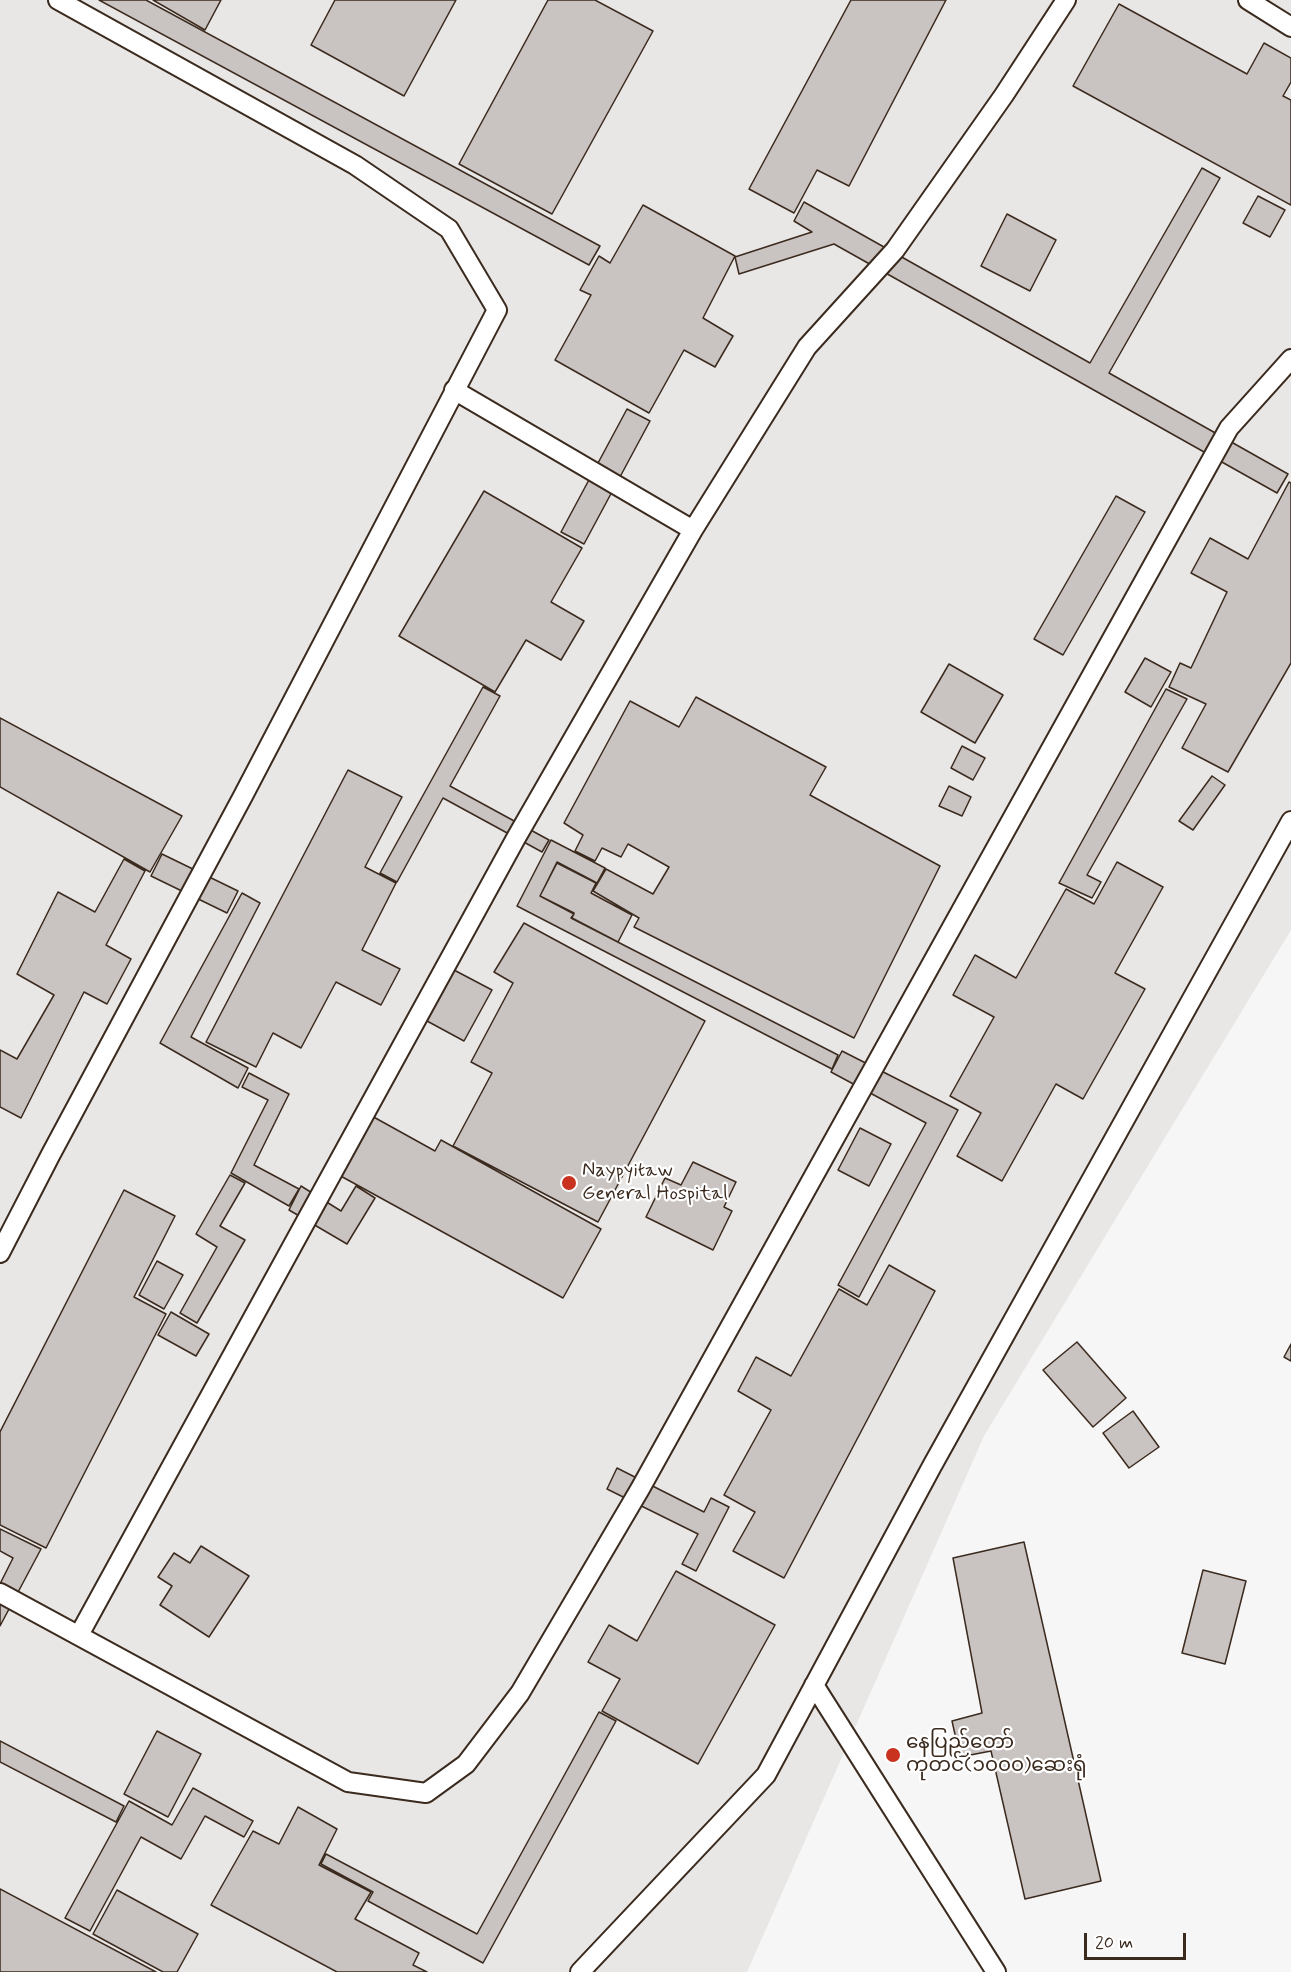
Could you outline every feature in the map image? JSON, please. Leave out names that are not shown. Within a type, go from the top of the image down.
[{"type":"lane","points":[[0,1253],[8,1221],[51,1154],[243,796],[496,310],[448,229],[355,165],[58,0]]},
{"type":"lane","points":[[79,1635],[516,838],[693,530],[807,347],[895,250],[1004,95],[1066,0]]},
{"type":"lane","points":[[1248,0],[1291,27]]},
{"type":"lane","points":[[0,1593],[348,1782],[426,1793],[466,1764],[520,1693],[640,1489],[1229,428],[1291,359]]},
{"type":"lane","points":[[454,390],[693,530]]},
{"type":"lane","points":[[580,1972],[765,1775],[932,1466],[1291,821]]},
{"type":"lane","points":[[814,1685],[996,1972]]},
{"type":"shaded area","name":"Naypyitaw General Hospital","points":[[0,0],[1291,0],[1291,930],[984,1436],[747,1972],[0,1972]]},
{"type":"building","points":[[99,0],[146,0],[600,246],[589,265]]},
{"type":"building","points":[[153,0],[221,0],[205,30]]},
{"type":"building","points":[[335,0],[456,0],[404,96],[311,45]]},
{"type":"building","points":[[548,0],[595,0],[653,31],[552,214],[459,164]]},
{"type":"building","points":[[851,0],[946,0],[849,186],[817,170],[794,213],[749,189]]},
{"type":"building","points":[[1119,4],[1247,74],[1264,43],[1291,58],[1291,82],[1283,96],[1291,100],[1291,205],[1073,86]]},
{"type":"building","points":[[1202,168],[1220,178],[1109,373],[1288,474],[1277,493],[834,244],[739,274],[735,257],[812,232],[794,221],[804,202],[1090,363]]},
{"type":"building","points":[[1258,196],[1285,210],[1270,237],[1243,223]]},
{"type":"building","points":[[643,205],[735,256],[703,318],[733,336],[715,367],[684,350],[649,413],[555,360],[591,295],[580,290],[599,256],[610,263]]},
{"type":"building","points":[[1007,214],[1056,240],[1030,291],[981,266]]},
{"type":"building","points":[[627,409],[650,421],[584,544],[561,532]]},
{"type":"building","points":[[1289,482],[1291,483],[1291,663],[1228,772],[1182,748],[1206,704],[1169,687],[1180,663],[1191,668],[1227,592],[1191,573],[1210,538],[1248,559]]},
{"type":"building","points":[[484,491],[582,548],[551,602],[584,621],[561,660],[526,640],[495,692],[399,636]]},
{"type":"building","points":[[1116,496],[1145,512],[1063,655],[1034,639]]},
{"type":"building","points":[[1145,658],[1171,672],[1151,707],[1125,692]]},
{"type":"building","points":[[949,664],[1003,695],[975,743],[921,712]]},
{"type":"building","points":[[483,687],[500,696],[450,786],[549,840],[542,852],[443,798],[397,882],[380,873]]},
{"type":"building","points":[[1166,689],[1187,699],[1087,875],[1101,882],[1092,898],[1059,883]]},
{"type":"building","points":[[696,697],[826,767],[810,795],[940,866],[854,1038],[634,927],[639,918],[593,891],[606,869],[653,894],[669,867],[628,844],[621,857],[602,848],[595,861],[575,851],[583,835],[564,823],[630,701],[679,727]]},
{"type":"building","points":[[0,718],[182,816],[150,872],[0,787]]},
{"type":"building","points":[[962,746],[985,758],[973,780],[951,768]]},
{"type":"building","points":[[348,770],[402,797],[365,867],[396,883],[362,950],[400,969],[381,1005],[336,982],[301,1048],[273,1033],[256,1067],[206,1042]]},
{"type":"building","points":[[1212,776],[1225,785],[1193,830],[1179,821]]},
{"type":"building","points":[[949,786],[971,797],[962,816],[939,806]]},
{"type":"building","points":[[551,840],[605,868],[597,883],[557,862],[540,896],[574,914],[571,918],[838,1055],[832,1069],[517,906]]},
{"type":"building","points":[[162,854],[238,891],[227,913],[151,876]]},
{"type":"building","points":[[124,859],[145,871],[106,945],[131,959],[107,1004],[84,992],[21,1118],[0,1107],[0,1050],[17,1059],[54,995],[17,974],[58,892],[95,912]]},
{"type":"building","points":[[1117,862],[1163,887],[1115,973],[1145,989],[1083,1099],[1056,1084],[1002,1181],[957,1156],[981,1113],[950,1096],[994,1017],[953,995],[975,955],[1016,978],[1066,889],[1094,904]]},
{"type":"building","points":[[557,863],[596,883],[591,893],[632,915],[618,942],[572,918],[574,913],[540,896]]},
{"type":"building","points":[[242,893],[260,903],[191,1037],[248,1068],[238,1088],[160,1043]]},
{"type":"building","points":[[524,923],[705,1021],[598,1222],[453,1146],[492,1073],[471,1062],[513,983],[494,972]]},
{"type":"building","points":[[454,970],[492,990],[464,1041],[427,1021]]},
{"type":"building","points":[[842,1051],[958,1110],[859,1297],[838,1285],[926,1123],[831,1072]]},
{"type":"building","points":[[249,1073],[289,1094],[254,1165],[299,1189],[289,1206],[231,1173],[268,1100],[242,1087]]},
{"type":"building","points":[[370,1115],[435,1151],[441,1140],[601,1229],[563,1298],[337,1174]]},
{"type":"building","points":[[860,1128],[891,1144],[869,1186],[838,1170]]},
{"type":"building","points":[[693,1162],[736,1182],[724,1207],[732,1211],[713,1250],[646,1217],[665,1178],[681,1185]]},
{"type":"building","points":[[230,1175],[245,1183],[220,1226],[245,1240],[197,1323],[180,1313],[217,1247],[196,1234]]},
{"type":"building","points":[[301,1186],[341,1211],[356,1186],[375,1198],[347,1244],[289,1210]]},
{"type":"building","points":[[124,1190],[175,1216],[134,1297],[166,1314],[46,1548],[0,1525],[0,1432]]},
{"type":"building","points":[[157,1261],[183,1275],[164,1309],[139,1295]]},
{"type":"building","points":[[889,1265],[935,1291],[784,1578],[733,1551],[755,1512],[724,1495],[771,1410],[738,1391],[756,1357],[791,1376],[839,1289],[867,1305]]},
{"type":"building","points":[[171,1312],[209,1334],[196,1356],[158,1335]]},
{"type":"building","points":[[1077,1342],[1126,1398],[1093,1427],[1043,1370]]},
{"type":"building","points":[[1291,1344],[1291,1361],[1284,1357]]},
{"type":"building","points":[[1133,1411],[1159,1447],[1129,1468],[1103,1433]]},
{"type":"building","points":[[617,1468],[704,1512],[711,1498],[729,1507],[696,1571],[682,1564],[698,1534],[607,1489]]},
{"type":"building","points":[[0,1529],[41,1549],[0,1626],[0,1584],[13,1558],[0,1551]]},
{"type":"building","points":[[1024,1542],[1101,1881],[1025,1899],[991,1751],[960,1757],[952,1721],[982,1713],[953,1558]]},
{"type":"building","points":[[201,1546],[249,1576],[209,1637],[160,1605],[172,1586],[158,1577],[174,1553],[190,1563]]},
{"type":"building","points":[[1203,1570],[1246,1581],[1225,1664],[1182,1653]]},
{"type":"building","points":[[676,1571],[775,1625],[698,1764],[602,1711],[620,1679],[588,1662],[609,1625],[637,1641]]},
{"type":"building","points":[[599,1712],[616,1721],[483,1963],[368,1901],[373,1892],[321,1864],[326,1854],[477,1934]]},
{"type":"building","points":[[157,1731],[201,1754],[168,1817],[124,1794]]},
{"type":"building","points":[[0,1741],[124,1806],[116,1822],[0,1762]]},
{"type":"building","points":[[193,1788],[253,1821],[244,1837],[205,1816],[181,1859],[141,1837],[90,1931],[65,1918],[129,1801],[172,1825]]},
{"type":"building","points":[[298,1807],[337,1829],[319,1865],[371,1892],[355,1919],[419,1953],[413,1965],[427,1972],[337,1972],[211,1905],[253,1831],[279,1844]]},
{"type":"building","points":[[0,1889],[156,1972],[0,1972]]},
{"type":"building","points":[[117,1890],[198,1934],[177,1972],[163,1972],[93,1934]]},
{"type":"place","name":"Naypyitaw General Hospital","points":[[569,1183]]},
{"type":"place","name":"နေပြည်တော် ကုတင်(၁၀၀၀)ဆေးရုံ","points":[[893,1755]]}]
